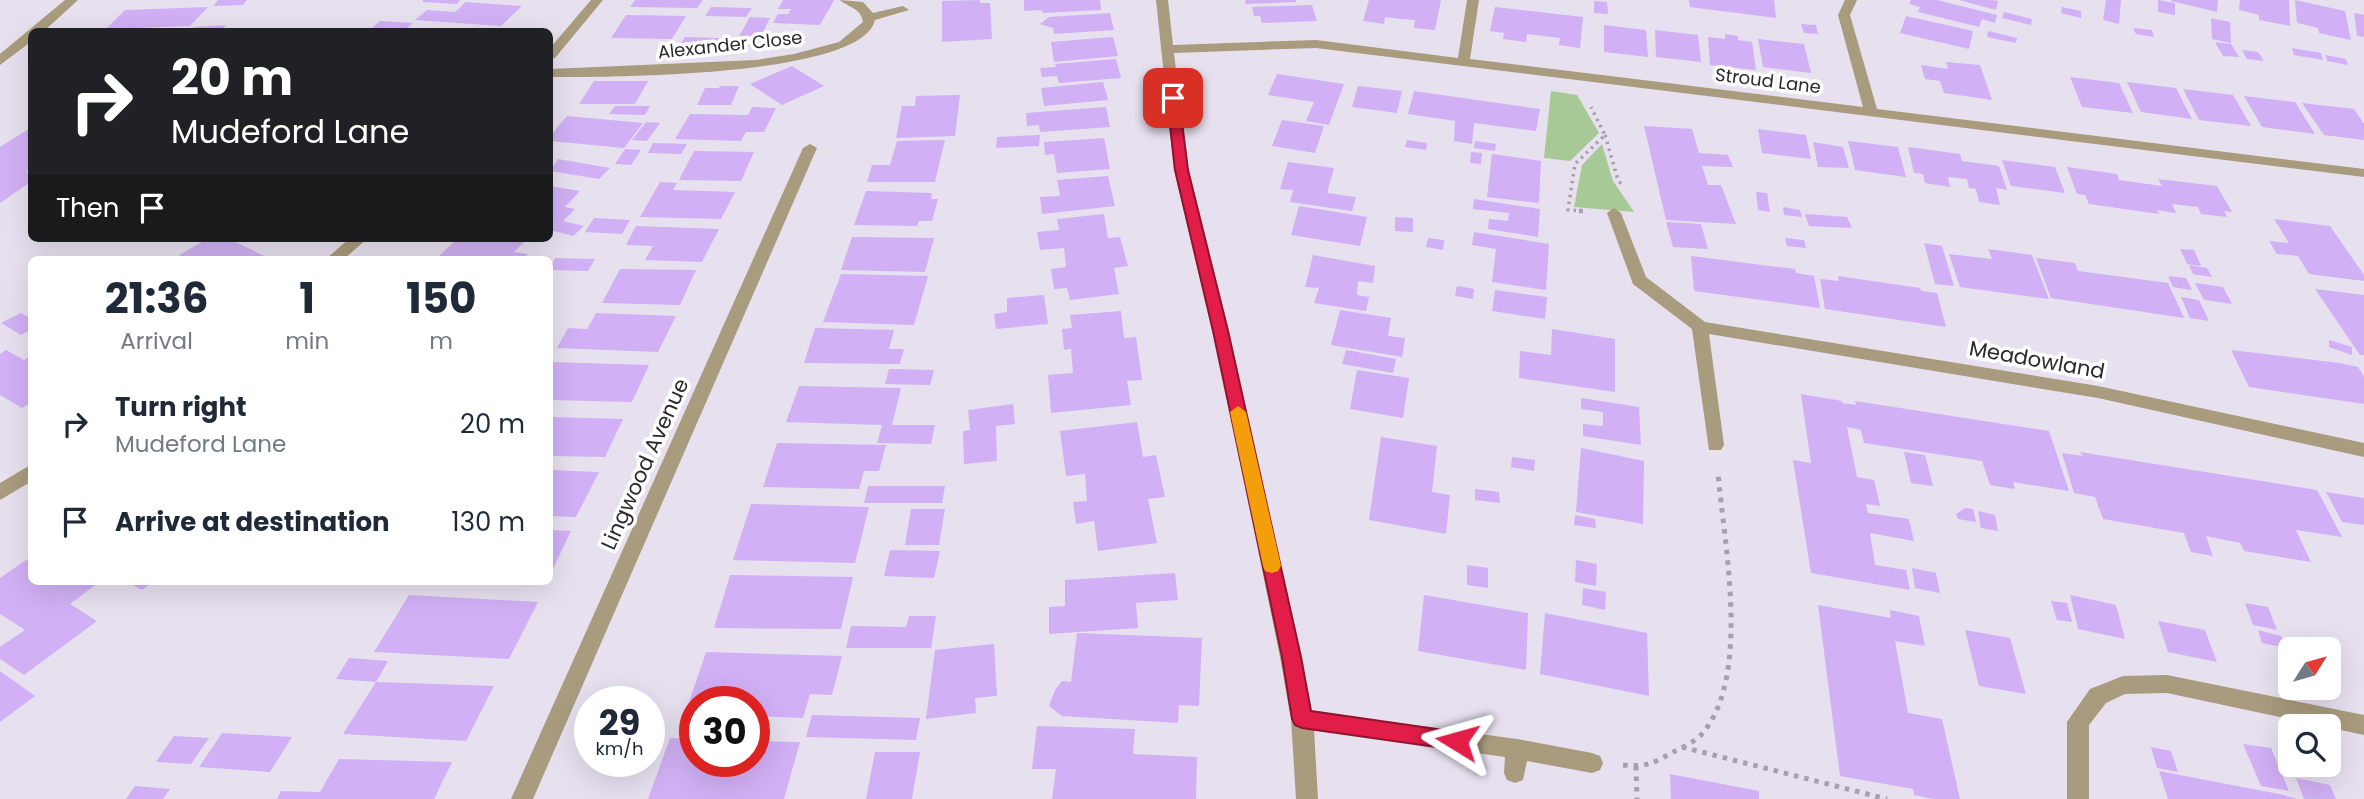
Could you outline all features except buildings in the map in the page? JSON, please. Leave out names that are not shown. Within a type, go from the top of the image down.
[{"type":"street","points":[[39,28],[72,0]]},
{"type":"street","points":[[553,51],[597,0]]},
{"type":"street","points":[[846,0],[859,5],[868,14],[868,18],[903,9]]},
{"type":"street","points":[[1162,0],[1181,170],[1221,331],[1292,657],[1302,719],[1307,799]]},
{"type":"street","points":[[1463,64],[1473,0]]},
{"type":"street","points":[[1851,0],[1844,16],[1871,113]]},
{"type":"street","name":"Alexander Close","points":[[553,73],[665,71],[757,64],[795,58],[843,46],[869,23],[868,18]]},
{"type":"street","points":[[0,61],[28,37]]},
{"type":"street","name":"Stroud Lane","points":[[1167,49],[1316,44],[2363,174]]},
{"type":"street","name":"Lingwood Avenue","points":[[522,799],[810,148]]},
{"type":"street","name":"Meadowland","points":[[1614,214],[1639,280],[1700,327],[2098,392],[2364,450]]},
{"type":"street","points":[[338,256],[355,242]]},
{"type":"street","points":[[1700,327],[1715,444]]},
{"type":"street","points":[[0,492],[28,474]]},
{"type":"street","points":[[2078,799],[2078,722],[2098,696],[2123,685],[2167,684],[2364,724]]},
{"type":"street","points":[[1302,719],[1517,749],[1592,763]]},
{"type":"street","points":[[1514,773],[1517,749]]},
{"type":"path","points":[[1574,75],[1605,135],[1618,180],[1641,216],[1568,210],[1575,164],[1605,135]]},
{"type":"path","points":[[1592,763],[1644,767],[1700,736],[1718,706],[1729,671],[1731,618],[1715,444]]},
{"type":"path","points":[[1682,747],[1887,799]]},
{"type":"path","points":[[1636,766],[1637,799]]},
{"type":"green space","points":[[1551,91],[1577,95],[1599,133],[1570,161],[1544,158]]},
{"type":"green space","points":[[1602,144],[1613,181],[1634,212],[1574,207],[1582,165]]},
{"type":"slow traffic","points":[[1238,412],[1272,566]]},
{"type":"route","points":[[1173,98],[1181,170],[1221,331],[1292,657],[1302,719],[1457,741]]}]
